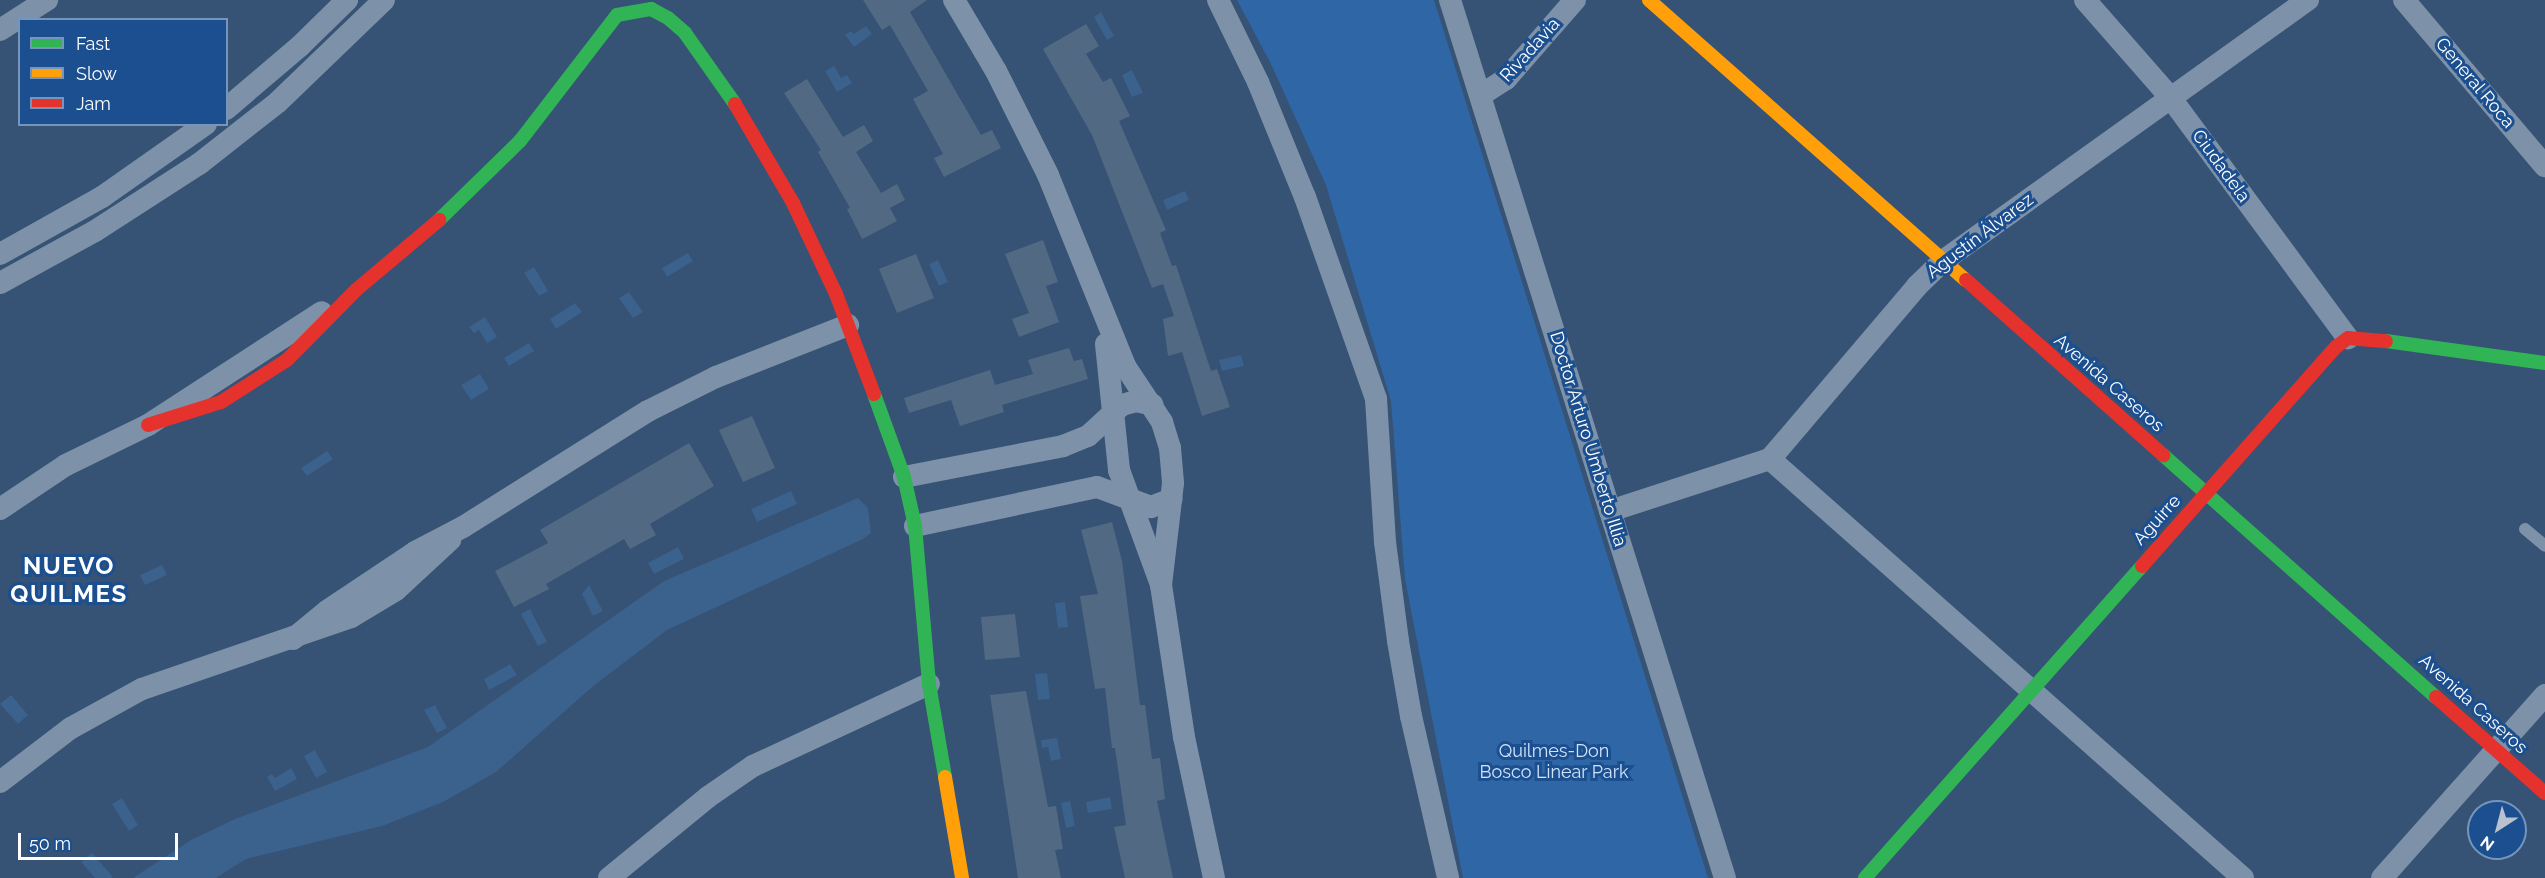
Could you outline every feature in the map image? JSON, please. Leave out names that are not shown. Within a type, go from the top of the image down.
[{"type":"street","points":[[19,18],[47,0]]},
{"type":"street","points":[[228,107],[300,46],[347,0]]},
{"type":"street","points":[[0,283],[143,201],[222,147],[321,64],[384,0]]},
{"type":"street","points":[[954,0],[1021,118],[1074,235],[1099,307],[1125,366],[1153,405],[1170,448],[1173,499],[1161,585]]},
{"type":"street","points":[[1218,0],[1258,82],[1305,197],[1376,399],[1385,542],[1398,641],[1418,751],[1448,878]]},
{"type":"street","name":"Doctor Arturo Umberto Illia","points":[[1450,0],[1725,878]]},
{"type":"street","name":"Rivadavia","points":[[1481,94],[1506,79],[1575,0]]},
{"type":"street","name":"Avenida Caseros","points":[[1649,0],[2545,793]]},
{"type":"street","name":"Ciudadela","points":[[2085,0],[2170,98],[2348,338]]},
{"type":"street","name":"Agustín Álvarez","points":[[1770,459],[1917,286],[1943,261],[2308,0]]},
{"type":"street","name":"General Roca","points":[[2404,0],[2545,166]]},
{"type":"street","points":[[0,509],[66,465],[148,425],[356,290],[432,227],[520,141],[612,8],[651,4],[685,33],[752,129],[793,203],[848,325],[904,477],[915,526],[928,684],[962,878]]},
{"type":"street","points":[[0,30],[18,19]]},
{"type":"street","points":[[0,254],[102,197],[203,126]]},
{"type":"street","points":[[26,239],[39,262]]},
{"type":"street","points":[[1099,307],[1113,384],[1118,460],[1161,585],[1184,736],[1214,878]]},
{"type":"street","points":[[0,782],[71,728],[142,689],[179,674],[341,622],[396,590],[463,527],[684,391],[848,325]]},
{"type":"street","points":[[2348,338],[2545,363]]},
{"type":"street","name":"Aguirre","points":[[1865,878],[2206,493],[2348,338]]},
{"type":"street","points":[[904,477],[1071,443],[1088,436],[1113,411],[1136,401],[1153,405]]},
{"type":"street","points":[[1610,511],[1770,459],[2244,878]]},
{"type":"street","points":[[915,526],[1097,487],[1110,489],[1130,500],[1151,507],[1173,499]]},
{"type":"street","points":[[609,878],[708,797],[753,766],[928,684]]},
{"type":"street","points":[[2382,878],[2545,695]]},
{"type":"lane","points":[[2525,529],[2545,546]]},
{"type":"green space","name":"Quilmes-Don Bosco Linear Park","points":[[1237,0],[1434,0],[1708,878],[1463,878],[1405,579],[1391,401],[1326,185],[1271,64]]},
{"type":"shaded area","points":[[1101,12],[1114,36],[1107,40],[1094,17]]},
{"type":"shaded area","points":[[866,26],[872,34],[854,47],[845,35],[851,31],[854,34]]},
{"type":"shaded area","points":[[834,66],[841,78],[847,75],[852,83],[837,92],[825,71]]},
{"type":"shaded area","points":[[1132,70],[1143,93],[1132,97],[1122,75]]},
{"type":"shaded area","points":[[1185,191],[1189,200],[1167,210],[1163,200]]},
{"type":"shaded area","points":[[688,253],[693,261],[667,277],[662,268]]},
{"type":"shaded area","points":[[938,260],[948,282],[939,286],[929,264]]},
{"type":"shaded area","points":[[534,267],[548,291],[539,296],[524,273]]},
{"type":"shaded area","points":[[629,292],[643,312],[633,318],[619,298]]},
{"type":"shaded area","points":[[575,303],[582,312],[556,329],[550,319]]},
{"type":"shaded area","points":[[485,317],[497,337],[487,343],[479,330],[474,333],[469,327]]},
{"type":"shaded area","points":[[529,343],[534,351],[509,366],[504,358]]},
{"type":"shaded area","points":[[1241,355],[1244,366],[1222,371],[1219,360]]},
{"type":"shaded area","points":[[480,374],[489,389],[471,400],[461,385]]},
{"type":"shaded area","points":[[327,451],[333,459],[307,476],[301,468]]},
{"type":"shaded area","points":[[791,491],[797,504],[757,522],[751,509]]},
{"type":"shaded area","points":[[858,498],[868,508],[871,533],[863,539],[667,630],[592,687],[496,772],[443,802],[382,826],[246,859],[216,878],[133,878],[191,840],[235,819],[428,747],[664,581]]},
{"type":"shaded area","points":[[678,547],[684,559],[654,574],[648,563]]},
{"type":"shaded area","points":[[162,565],[167,575],[145,585],[140,575]]},
{"type":"shaded area","points":[[55,582],[60,593],[39,604],[33,593]]},
{"type":"shaded area","points":[[589,585],[603,611],[593,616],[582,594]]},
{"type":"shaded area","points":[[1065,602],[1068,627],[1058,628],[1055,603]]},
{"type":"shaded area","points":[[530,609],[547,642],[538,646],[521,614]]},
{"type":"shaded area","points":[[510,664],[517,675],[489,690],[484,679]]},
{"type":"shaded area","points":[[1047,673],[1050,699],[1038,700],[1035,674]]},
{"type":"shaded area","points":[[11,695],[28,715],[18,724],[0,704]]},
{"type":"shaded area","points":[[435,705],[447,728],[437,733],[424,710]]},
{"type":"shaded area","points":[[1057,738],[1061,759],[1051,761],[1048,747],[1042,748],[1041,740]]},
{"type":"shaded area","points":[[315,750],[327,772],[316,778],[304,756]]},
{"type":"shaded area","points":[[291,768],[297,779],[275,791],[267,777],[272,774],[275,778]]},
{"type":"shaded area","points":[[1110,797],[1112,809],[1088,813],[1086,802]]},
{"type":"shaded area","points":[[122,798],[138,825],[129,831],[112,804]]},
{"type":"shaded area","points":[[1070,801],[1075,826],[1066,828],[1061,803]]},
{"type":"shaded area","points":[[92,853],[113,877],[95,878],[81,862]]},
{"type":"building","points":[[863,0],[927,0],[910,12],[981,135],[992,130],[1001,148],[944,177],[934,158],[943,154],[913,99],[928,91],[890,25],[882,30]]},
{"type":"building","points":[[1086,24],[1099,46],[1086,54],[1103,82],[1111,78],[1130,116],[1119,121],[1166,230],[1160,233],[1172,266],[1176,265],[1211,371],[1217,369],[1230,407],[1202,416],[1182,352],[1168,356],[1163,319],[1174,316],[1163,284],[1152,288],[1092,135],[1043,49]]},
{"type":"building","points":[[807,79],[843,137],[864,125],[873,141],[856,152],[881,193],[897,184],[905,200],[890,208],[897,221],[862,239],[847,209],[850,208],[818,152],[821,150],[784,93]]},
{"type":"building","points":[[1043,240],[1058,282],[1046,286],[1059,322],[1019,337],[1012,319],[1029,313],[1005,254]]},
{"type":"building","points":[[916,254],[934,298],[897,313],[879,269]]},
{"type":"building","points":[[1069,348],[1074,361],[1082,359],[1088,379],[1002,405],[1004,412],[960,426],[951,400],[909,413],[904,398],[990,370],[995,385],[1033,374],[1028,360]]},
{"type":"building","points":[[752,416],[775,468],[743,482],[719,430]]},
{"type":"building","points":[[689,443],[714,486],[650,524],[656,535],[630,549],[624,539],[546,584],[549,589],[514,607],[495,571],[548,543],[540,530]]},
{"type":"building","points":[[1112,522],[1122,561],[1140,705],[1145,705],[1152,759],[1160,758],[1165,799],[1157,801],[1173,878],[1125,878],[1114,827],[1126,825],[1115,748],[1112,748],[1105,688],[1095,689],[1080,596],[1098,594],[1081,530]]},
{"type":"building","points":[[1015,614],[1020,657],[985,660],[981,617]]},
{"type":"building","points":[[1026,691],[1048,807],[1056,806],[1063,849],[1055,850],[1061,878],[1018,878],[990,695]]},
{"type":"traffic: fast","points":[[439,220],[520,141],[617,15],[651,9],[668,18],[685,33],[735,104]]},
{"type":"traffic: fast","points":[[2386,341],[2545,363]]},
{"type":"traffic: fast","points":[[874,394],[904,477],[915,526],[929,684],[945,777]]},
{"type":"traffic: fast","points":[[2163,455],[2436,697]]},
{"type":"traffic: fast","points":[[1865,878],[2142,566]]},
{"type":"traffic: slow","points":[[1649,0],[1966,280]]},
{"type":"traffic: slow","points":[[945,777],[962,878]]},
{"type":"traffic: jam","points":[[735,104],[793,203],[836,294],[874,394]]},
{"type":"traffic: jam","points":[[148,425],[221,402],[287,360],[356,290],[439,220]]},
{"type":"traffic: jam","points":[[1966,280],[2163,455]]},
{"type":"traffic: jam","points":[[2142,566],[2336,347],[2348,338],[2386,341]]},
{"type":"traffic: jam","points":[[2436,697],[2545,793]]},
{"type":"district","name":"NUEVO QUILMES","points":[[69,580]]}]
